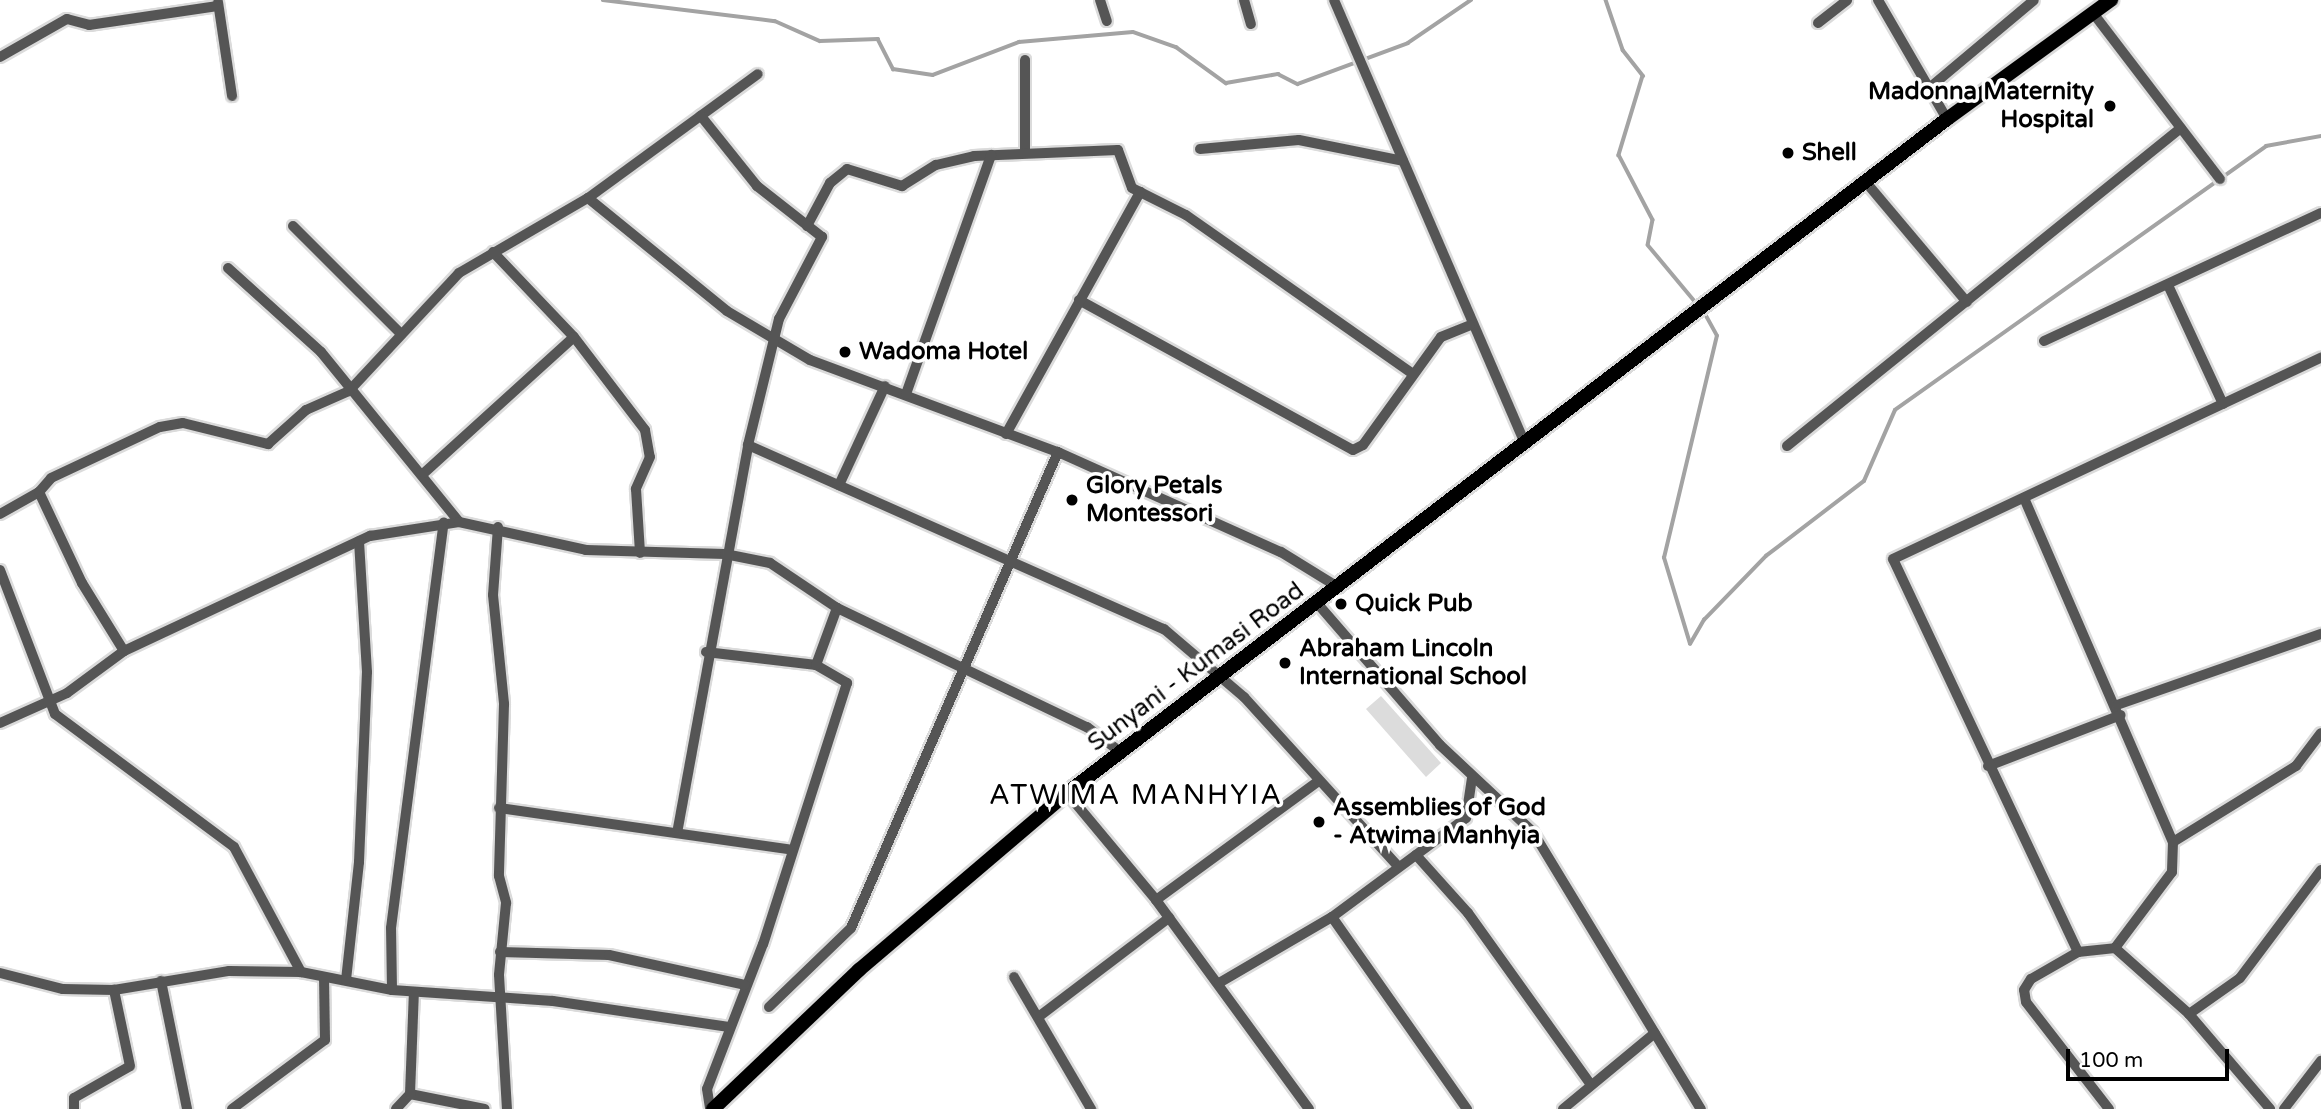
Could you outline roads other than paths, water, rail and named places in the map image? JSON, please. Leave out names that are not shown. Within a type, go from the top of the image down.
[{"type":"main road","points":[[1865,181],[2111,0]]},
{"type":"main road","name":"Sunyani - Kumasi Road","points":[[712,1109],[859,970],[1067,793],[1709,305],[1865,181]]},
{"type":"street","points":[[1100,0],[1107,21]]},
{"type":"street","points":[[1244,0],[1251,24]]},
{"type":"street","points":[[1334,0],[1470,325],[1525,444]]},
{"type":"street","points":[[1818,23],[1847,0]]},
{"type":"street","points":[[1878,0],[1947,119]]},
{"type":"street","points":[[1928,89],[2034,0]]},
{"type":"street","points":[[0,57],[67,19],[89,25],[218,3],[232,96]]},
{"type":"street","points":[[2093,13],[2220,179]]},
{"type":"street","points":[[1025,60],[1025,153]]},
{"type":"street","points":[[0,514],[39,492],[67,470],[172,425],[264,446],[306,410],[349,391],[447,283],[588,198],[758,74]]},
{"type":"street","points":[[678,828],[706,652],[748,445],[778,344],[786,304],[821,243],[819,233],[757,186],[701,116]]},
{"type":"street","points":[[1787,446],[2181,128]]},
{"type":"street","points":[[1200,149],[1300,140],[1403,161]]},
{"type":"street","points":[[807,226],[830,183],[847,169],[902,186],[936,165],[991,155],[1118,150],[1127,180],[1140,192],[1186,215],[1412,373]]},
{"type":"street","points":[[906,394],[991,155]]},
{"type":"street","points":[[1865,181],[1967,302]]},
{"type":"street","points":[[1006,434],[1140,192]]},
{"type":"street","points":[[588,198],[680,275],[778,344],[1058,452],[1281,552],[1338,587]]},
{"type":"street","points":[[2044,341],[2321,213]]},
{"type":"street","points":[[293,226],[400,332]]},
{"type":"street","points":[[493,253],[574,338],[639,419],[649,442],[636,489],[640,552]]},
{"type":"street","points":[[228,268],[281,311],[424,473],[459,522]]},
{"type":"street","points":[[2168,285],[2223,404]]},
{"type":"street","points":[[1079,300],[1353,450],[1363,445],[1412,373],[1441,337],[1470,325]]},
{"type":"street","points":[[424,473],[574,338]]},
{"type":"street","points":[[2078,952],[1988,766],[1893,559],[2321,358]]},
{"type":"street","points":[[839,485],[885,386]]},
{"type":"street","points":[[748,445],[1164,629],[1191,658],[1223,677],[1317,782],[1398,866]]},
{"type":"street","points":[[769,1007],[851,928],[1058,452]]},
{"type":"street","points":[[39,492],[82,583],[124,650]]},
{"type":"street","points":[[2024,498],[2119,710],[2173,842],[2172,872],[2115,948],[2078,952],[2031,979],[2026,1002],[2109,1109]]},
{"type":"street","points":[[393,990],[391,928],[444,522]]},
{"type":"street","points":[[0,723],[48,702],[124,650],[359,541],[389,529],[459,522],[498,527],[586,550],[725,554],[787,570],[837,608],[965,666],[1087,727],[1122,753]]},
{"type":"street","points":[[498,527],[493,595],[504,704],[499,876],[506,903],[499,952],[507,1109]]},
{"type":"street","points":[[346,980],[359,862],[367,672],[359,541]]},
{"type":"street","points":[[0,570],[48,702],[60,720],[234,847],[301,972]]},
{"type":"street","points":[[1317,603],[1472,778],[1533,832],[1701,1109]]},
{"type":"street","points":[[816,665],[837,608]]},
{"type":"street","points":[[1988,766],[2119,710],[2321,634]]},
{"type":"street","points":[[706,652],[816,665],[847,683],[707,1089],[712,1109]]},
{"type":"street","points":[[2173,842],[2296,766],[2321,733]]},
{"type":"street","points":[[1219,983],[1332,917],[1466,818],[1472,778]]},
{"type":"street","points":[[1156,900],[1317,782]]},
{"type":"street","points":[[1067,793],[1156,900],[1310,1109]]},
{"type":"street","points":[[499,808],[678,828],[789,849]]},
{"type":"street","points":[[1416,855],[1468,913],[1591,1085]]},
{"type":"street","points":[[2189,1014],[2240,978],[2321,870]]},
{"type":"street","points":[[1332,917],[1467,1109]]},
{"type":"street","points":[[1041,1015],[1169,918]]},
{"type":"street","points":[[2115,948],[2189,1014],[2270,1109]]},
{"type":"street","points":[[499,952],[609,955],[745,985]]},
{"type":"street","points":[[0,973],[63,989],[114,990],[254,969],[301,972],[393,990],[501,997],[729,1027]]},
{"type":"street","points":[[1014,976],[1041,1015],[1091,1109]]},
{"type":"street","points":[[232,1109],[325,1040],[324,977]]},
{"type":"street","points":[[161,981],[187,1109]]},
{"type":"street","points":[[74,1109],[74,1098],[130,1066],[114,990]]},
{"type":"street","points":[[396,1109],[410,1094],[414,992]]},
{"type":"street","points":[[1563,1109],[1655,1033]]},
{"type":"street","points":[[2284,1109],[2321,1061]]},
{"type":"street","points":[[410,1094],[485,1109]]},
{"type":"waterway","points":[[603,0],[775,21],[820,41],[878,39],[893,69],[933,75],[1019,42],[1133,32],[1176,47],[1226,83],[1278,74],[1298,84],[1408,43],[1471,0]]},
{"type":"waterway","points":[[1606,0],[1623,50],[1643,76],[1619,155],[1653,220],[1648,245],[1698,305]]},
{"type":"waterway","points":[[1690,644],[1704,620],[1766,556],[1864,481],[1895,410],[2266,146],[2321,136]]},
{"type":"waterway","points":[[1690,644],[1664,558],[1717,336],[1703,311]]},
{"type":"place","name":"Madonna Maternity Hospital","points":[[2110,106]]},
{"type":"place","name":"Shell","points":[[1788,153]]},
{"type":"place","name":"Wadoma Hotel","points":[[845,352]]},
{"type":"place","name":"Glory Petals Montessori","points":[[1072,500]]},
{"type":"place","name":"Quick Pub","points":[[1341,604]]},
{"type":"place","name":"Abraham Lincoln International School","points":[[1285,663]]},
{"type":"place","name":"Assemblies of God - Atwima Manhyia","points":[[1319,822]]},
{"type":"district","name":"ATWIMA MANHYIA","points":[[1136,795]]}]
